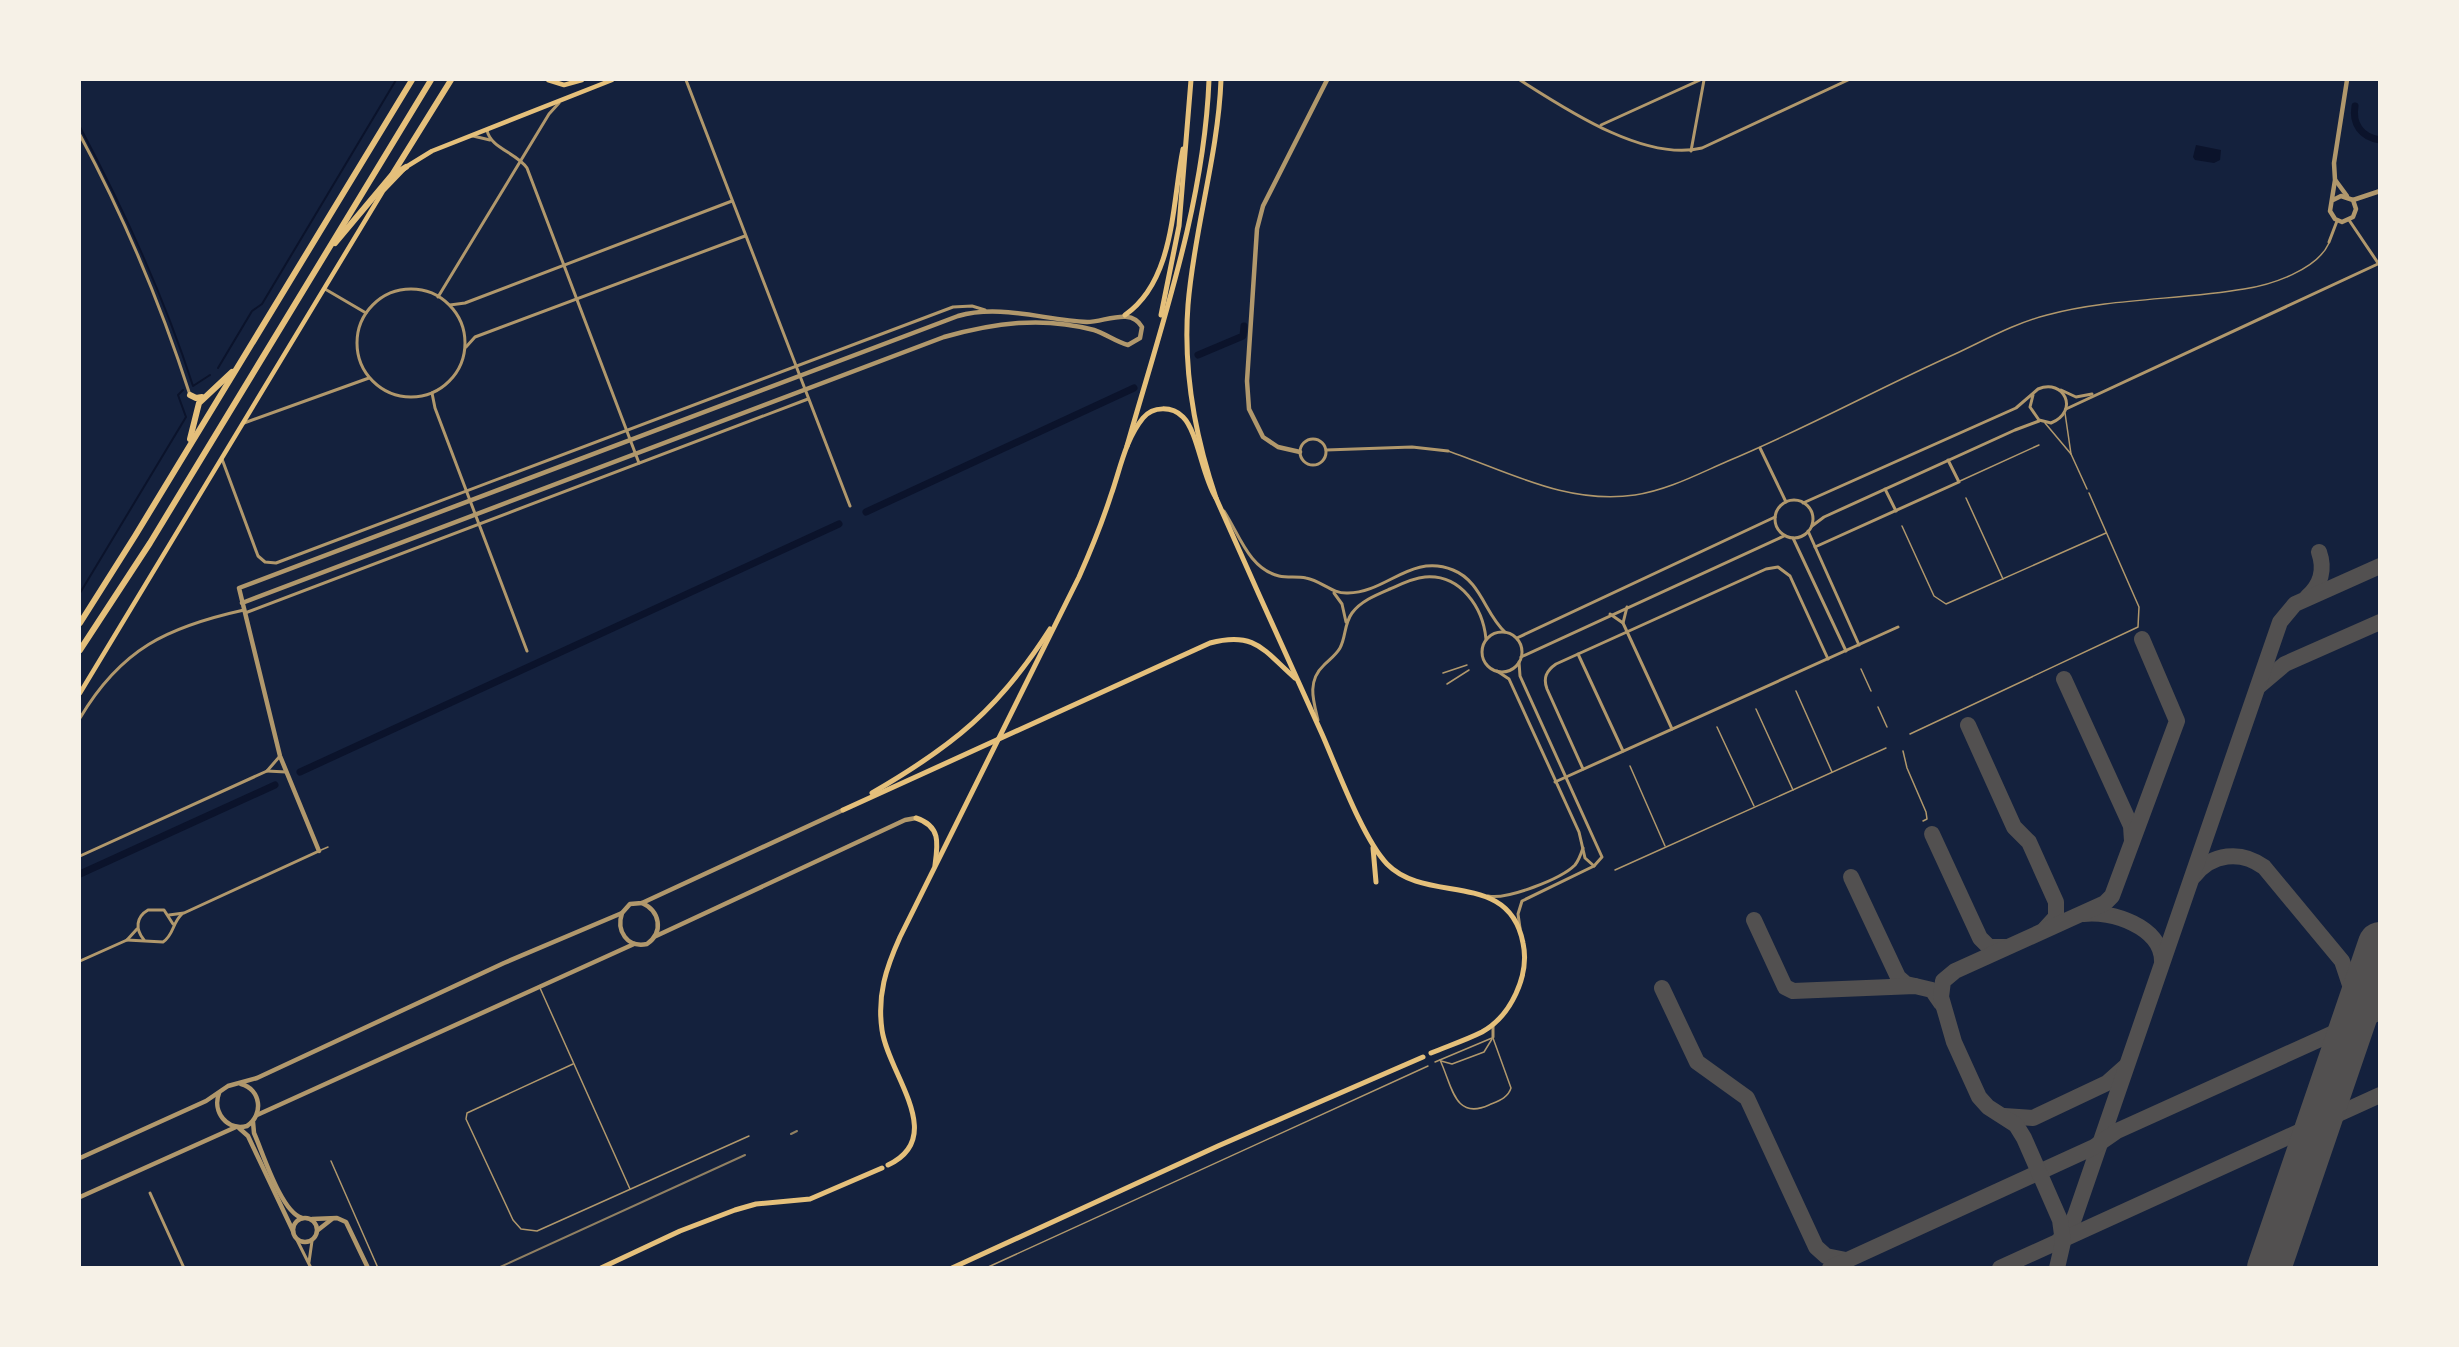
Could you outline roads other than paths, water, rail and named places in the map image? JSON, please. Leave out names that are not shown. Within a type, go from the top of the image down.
[{"type":"highway","points":[[80,623],[412,80]]},
{"type":"highway","points":[[80,650],[150,543],[431,80]]},
{"type":"highway","points":[[318,265],[392,175],[451,80]]},
{"type":"highway","points":[[392,175],[406,167]]},
{"type":"highway","points":[[189,445],[199,403],[241,363]]},
{"type":"highway","points":[[190,394],[200,398],[211,392]]},
{"type":"highway","points":[[190,394],[195,416]]},
{"type":"main road","points":[[548,80],[561,84],[582,80]]},
{"type":"main road","points":[[80,693],[378,199],[406,167],[432,151],[612,80]]},
{"type":"main road","points":[[1160,328],[1179,226],[1191,80]]},
{"type":"main road","points":[[601,1268],[680,1231],[735,1210],[756,1204],[810,1199],[885,1166],[907,1153],[913,1141],[915,1125],[882,1033],[880,1010],[882,984],[900,937],[1064,608],[1101,524],[1127,447],[1168,304],[1198,178],[1209,80]]},
{"type":"main road","points":[[1216,498],[1199,437],[1189,384],[1188,311],[1195,258],[1214,155],[1221,80]]},
{"type":"main road","points":[[1125,315],[1144,299],[1160,267],[1187,132]]},
{"type":"main road","points":[[1127,447],[1142,420],[1149,413],[1160,409],[1177,412],[1189,425],[1207,483],[1216,498],[1372,843],[1388,865],[1406,878],[1426,885],[1465,889],[1487,896],[1507,911],[1521,933],[1525,960],[1521,979],[1503,1015],[1481,1032],[1431,1053]]},
{"type":"main road","points":[[843,810],[930,759],[968,730],[1016,676],[1064,608]]},
{"type":"main road","points":[[843,810],[1196,649],[1223,639],[1246,640],[1262,646],[1296,679]]},
{"type":"main road","points":[[916,819],[929,824],[937,835],[938,846],[934,870]]},
{"type":"main road","points":[[1372,843],[1376,882]]},
{"type":"main road","points":[[952,1268],[1218,1146],[1423,1057]]},
{"type":"street","points":[[561,84],[568,80]]},
{"type":"street","points":[[686,80],[850,506]]},
{"type":"street","points":[[1300,452],[1278,447],[1263,437],[1252,421],[1249,409],[1247,381],[1257,229],[1263,206],[1327,80]]},
{"type":"street","points":[[1520,80],[1601,125],[1658,149],[1690,151],[1848,80]]},
{"type":"street","points":[[1601,125],[1702,80]]},
{"type":"street","points":[[1690,151],[1702,80]]},
{"type":"street","points":[[2337,220],[2330,211],[2335,180],[2334,163],[2347,80]]},
{"type":"street","points":[[438,297],[549,114],[562,100]]},
{"type":"street","points":[[486,128],[491,141]]},
{"type":"street","points":[[80,135],[114,200],[165,322],[190,394]]},
{"type":"street","points":[[468,136],[491,141],[521,159],[527,168],[639,463]]},
{"type":"street","points":[[2335,180],[2351,199],[2356,209]]},
{"type":"street","points":[[2333,200],[2341,196],[2351,199],[2367,197],[2379,191]]},
{"type":"street","points":[[2349,220],[2367,197]]},
{"type":"street","points":[[448,304],[465,303],[732,201]]},
{"type":"street","points":[[2337,220],[2349,220]]},
{"type":"street","points":[[2329,242],[2337,220]]},
{"type":"street","points":[[1812,526],[1811,512],[1803,503],[1794,500],[1780,506],[1775,517],[1777,530],[1784,536],[1793,538],[1808,531],[1824,516],[2015,430],[2059,419],[2066,410],[2097,393],[2379,263],[2349,220]]},
{"type":"street","points":[[465,349],[460,322],[448,304],[438,297],[416,290],[403,290],[377,301],[366,313],[358,333],[357,350],[369,378],[384,390],[400,396],[416,397],[432,393],[448,383],[458,371],[465,349],[475,337],[745,236]]},
{"type":"street","points":[[325,289],[366,313]]},
{"type":"street","points":[[221,456],[261,560],[270,564],[284,561],[953,307],[972,306],[987,311]]},
{"type":"street","points":[[169,915],[184,913],[319,851],[280,756],[239,588],[958,316],[987,311],[1090,322],[1125,315],[1138,321],[1142,329],[1140,338],[1130,345],[1093,330],[1026,321],[991,325],[944,337],[243,603]]},
{"type":"street","points":[[242,424],[369,378]]},
{"type":"street","points":[[1803,503],[2016,408],[2043,387],[2055,387],[2076,397],[2097,393]]},
{"type":"street","points":[[2055,387],[2064,394],[2066,410]]},
{"type":"street","points":[[432,393],[527,651]]},
{"type":"street","points":[[2033,395],[2030,402],[2032,412],[2043,422]]},
{"type":"street","points":[[80,718],[105,680],[139,649],[179,630],[245,611],[808,399]]},
{"type":"street","points":[[1312,439],[1322,443],[1326,450],[1324,459],[1314,465],[1305,462],[1300,452],[1303,445],[1312,439]]},
{"type":"street","points":[[1326,450],[1412,447],[1448,451]]},
{"type":"street","points":[[1760,448],[1786,502]]},
{"type":"street","points":[[1815,547],[1959,482],[1948,460]]},
{"type":"street","points":[[1885,489],[1896,511]]},
{"type":"street","points":[[1216,498],[1247,552],[1262,568],[1276,575],[1320,582],[1333,591],[1342,604],[1346,624]]},
{"type":"street","points":[[1517,638],[1775,517]]},
{"type":"street","points":[[1808,531],[1859,645]]},
{"type":"street","points":[[1521,657],[1627,606],[1784,536]]},
{"type":"street","points":[[1793,538],[1846,651]]},
{"type":"street","points":[[1333,591],[1350,594],[1420,566],[1444,567],[1460,573],[1475,586],[1496,624],[1517,638],[1522,649],[1519,662],[1520,676],[1602,857],[1600,863],[1522,901],[1518,914],[1521,933]]},
{"type":"street","points":[[1583,769],[1545,683],[1549,669],[1763,570],[1778,567],[1790,576],[1828,659]]},
{"type":"street","points":[[1322,734],[1312,684],[1320,669],[1342,645],[1346,624],[1352,613],[1365,600],[1426,577],[1444,579],[1458,585],[1468,594],[1483,619],[1486,639],[1482,654],[1484,660],[1509,679],[1584,846],[1585,858],[1594,866]]},
{"type":"street","points":[[1623,623],[1627,606]]},
{"type":"street","points":[[1610,614],[1623,623],[1672,729]]},
{"type":"street","points":[[1555,782],[1898,627]]},
{"type":"street","points":[[1486,639],[1498,632],[1505,632]]},
{"type":"street","points":[[1578,654],[1623,751]]},
{"type":"street","points":[[1497,671],[1510,670],[1519,662]]},
{"type":"street","points":[[80,856],[267,771],[280,756]]},
{"type":"street","points":[[267,771],[286,772]]},
{"type":"street","points":[[80,1158],[219,1094],[228,1086],[241,1084],[504,963],[621,913],[630,904],[642,903],[843,810]]},
{"type":"street","points":[[257,1115],[634,944],[647,944],[656,936],[905,820],[916,819]]},
{"type":"street","points":[[1487,896],[1510,896],[1549,879],[1574,866],[1584,846]]},
{"type":"street","points":[[1549,879],[1552,886]]},
{"type":"street","points":[[642,903],[654,911],[657,917],[659,930],[656,936]]},
{"type":"street","points":[[127,939],[143,939],[154,944],[165,941],[172,934],[173,924],[169,915],[160,909],[148,910],[139,918],[138,928],[143,939]]},
{"type":"street","points":[[173,924],[184,913]]},
{"type":"street","points":[[621,913],[621,932],[634,944]]},
{"type":"street","points":[[80,961],[127,939],[138,928]]},
{"type":"street","points":[[1493,1024],[1493,1037]]},
{"type":"street","points":[[241,1084],[249,1087],[256,1095],[259,1109],[253,1122],[254,1133],[292,1213],[302,1218],[334,1218],[348,1226],[368,1268]]},
{"type":"street","points":[[219,1094],[218,1112],[226,1123],[238,1127],[248,1136],[311,1267]]},
{"type":"street","points":[[80,1197],[253,1122]]},
{"type":"street","points":[[150,1193],[184,1268]]},
{"type":"street","points":[[293,1231],[294,1224],[302,1218]]},
{"type":"street","points":[[311,1267],[308,1256],[312,1240],[318,1230],[334,1218]]},
{"type":"street","points":[[312,1219],[318,1230]]},
{"type":"street","points":[[296,1238],[305,1242],[312,1240]]},
{"type":"lane","points":[[1448,451],[1558,491],[1613,497],[1659,490],[1760,448],[1922,369],[2046,315],[2112,303],[2245,289],[2280,279],[2308,266],[2329,242]]},
{"type":"lane","points":[[2066,410],[2071,454]]},
{"type":"lane","points":[[2043,422],[2071,454],[2088,489]]},
{"type":"lane","points":[[1959,482],[2039,445]]},
{"type":"lane","points":[[1910,734],[2131,632],[2140,623],[2139,607],[2089,493]]},
{"type":"lane","points":[[1966,498],[2003,579]]},
{"type":"lane","points":[[1902,526],[1934,596],[1947,604],[2106,532]]},
{"type":"lane","points":[[1443,673],[1467,665]]},
{"type":"lane","points":[[1862,669],[1871,691]]},
{"type":"lane","points":[[1447,684],[1469,670]]},
{"type":"lane","points":[[1796,691],[1832,772]]},
{"type":"lane","points":[[1878,707],[1887,727]]},
{"type":"lane","points":[[1756,709],[1793,790]]},
{"type":"lane","points":[[1717,727],[1754,807]]},
{"type":"lane","points":[[1615,870],[1886,748]]},
{"type":"lane","points":[[1903,750],[1907,768],[1926,812],[1927,819],[1923,821]]},
{"type":"lane","points":[[1630,766],[1666,847]]},
{"type":"lane","points":[[319,851],[328,847]]},
{"type":"lane","points":[[540,987],[630,1189]]},
{"type":"lane","points":[[1440,1060],[1459,1103],[1469,1110],[1478,1110],[1506,1097],[1511,1088],[1493,1037]]},
{"type":"lane","points":[[1440,1060],[1452,1065],[1484,1052],[1493,1037]]},
{"type":"lane","points":[[1436,1062],[1493,1037]]},
{"type":"lane","points":[[573,1064],[470,1110],[466,1119],[513,1220],[521,1228],[537,1231],[749,1136]]},
{"type":"lane","points":[[986,1268],[1428,1066]]},
{"type":"lane","points":[[331,1161],[378,1268]]},
{"type":"water","points":[[2196,145],[2221,150],[2220,160],[2214,163],[2195,160],[2193,157]]},
{"type":"waterway","points":[[218,368],[252,311],[262,304],[396,80]]},
{"type":"waterway","points":[[2355,106],[2354,113],[2359,129],[2368,136],[2380,140]]},
{"type":"waterway","points":[[80,127],[142,254],[182,352],[193,386],[210,375]]},
{"type":"waterway","points":[[1198,355],[1243,336],[1244,326]]},
{"type":"waterway","points":[[866,512],[1134,388]]},
{"type":"waterway","points":[[80,593],[186,417],[178,395],[183,390]]},
{"type":"waterway","points":[[300,772],[839,524]]},
{"type":"waterway","points":[[80,874],[275,785]]},
{"type":"railway","points":[[791,1134],[797,1131]]},
{"type":"railway","points":[[498,1268],[745,1155]]}]
